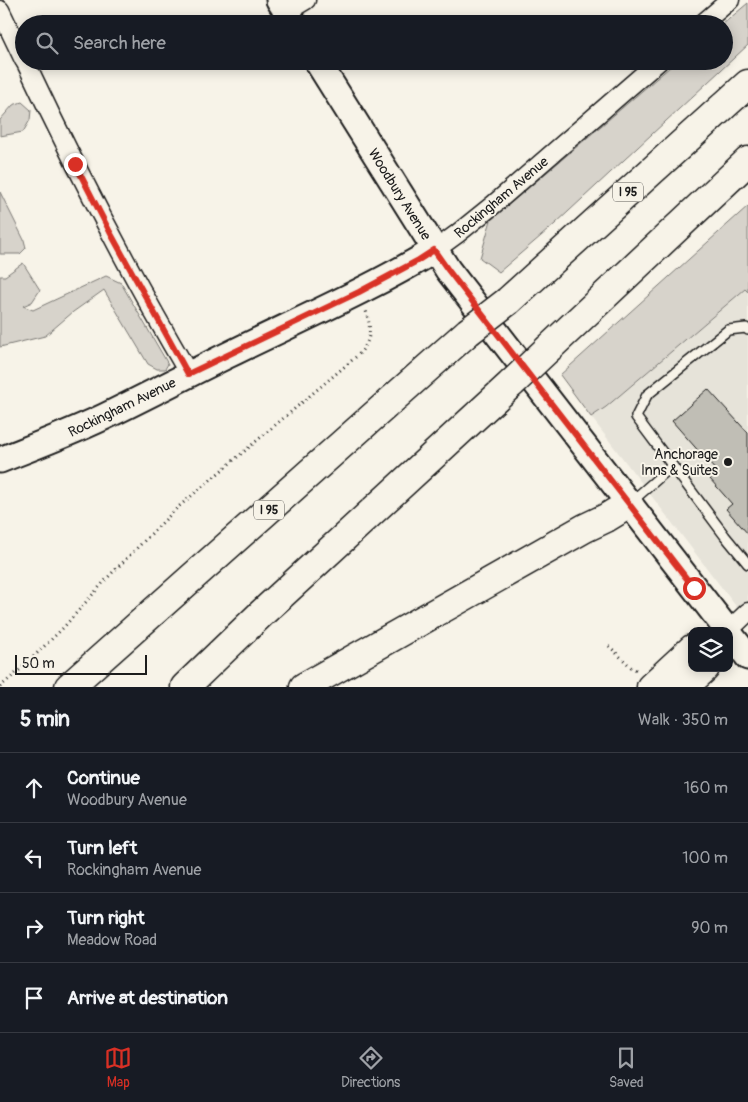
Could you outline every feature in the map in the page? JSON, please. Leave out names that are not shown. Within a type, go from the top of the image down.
[{"type":"main road","name":"I 95","points":[[69,687],[468,332],[508,301],[748,84]]},
{"type":"main road","points":[[185,687],[262,613],[512,383],[748,161]]},
{"type":"main road","points":[[304,687],[629,504]]},
{"type":"main road","points":[[645,679],[688,652]]},
{"type":"main road","points":[[684,687],[701,672]]},
{"type":"street","points":[[712,15],[730,0]]},
{"type":"street","points":[[0,10],[15,41]]},
{"type":"street","points":[[29,70],[110,232],[188,374]]},
{"type":"street","name":"Woodbury Avenue","points":[[323,70],[448,270],[725,627]]},
{"type":"street","name":"Rockingham Avenue","points":[[0,460],[43,444],[112,413],[188,374],[359,292],[417,261],[457,234],[493,205],[649,70]]},
{"type":"street","points":[[732,627],[748,612]]},
{"type":"street","name":"Woodbury Avenue","points":[[733,638],[748,657]]},
{"type":"lane","points":[[748,330],[746,328],[728,330],[647,394],[636,418],[748,564]]},
{"type":"lane","points":[[629,504],[672,466]]},
{"type":"path","points":[[0,687],[64,627],[110,575],[176,509],[364,349],[369,337],[370,328],[359,292]]},
{"type":"path","points":[[609,646],[645,679]]},
{"type":"shaded area","points":[[748,3],[748,45],[733,59],[733,16]]},
{"type":"shaded area","points":[[666,70],[721,70],[555,224],[499,272],[480,258],[491,220]]},
{"type":"shaded area","points":[[22,102],[31,110],[30,120],[23,132],[0,136],[0,120],[13,105]]},
{"type":"shaded area","points":[[0,192],[24,240],[26,248],[20,254],[0,254]]},
{"type":"shaded area","points":[[748,206],[748,292],[745,289],[606,407],[591,417],[560,375]]},
{"type":"shaded area","points":[[23,263],[40,290],[32,302],[23,306],[33,310],[106,276],[121,283],[168,364],[165,369],[157,369],[148,364],[104,290],[73,312],[45,336],[0,347],[0,276],[5,276]]},
{"type":"shaded area","points":[[745,289],[748,292],[748,622],[591,417],[606,407]]},
{"type":"building","name":"Anchorage Inns & Suites","points":[[708,389],[748,433],[748,534],[726,509],[732,504],[710,479],[717,472],[672,421]]},
{"type":"place","name":"Anchorage Inns & Suites","points":[[728,462]]},
{"type":"route","points":[[75,164],[188,374],[359,292],[434,250],[694,588]]}]
